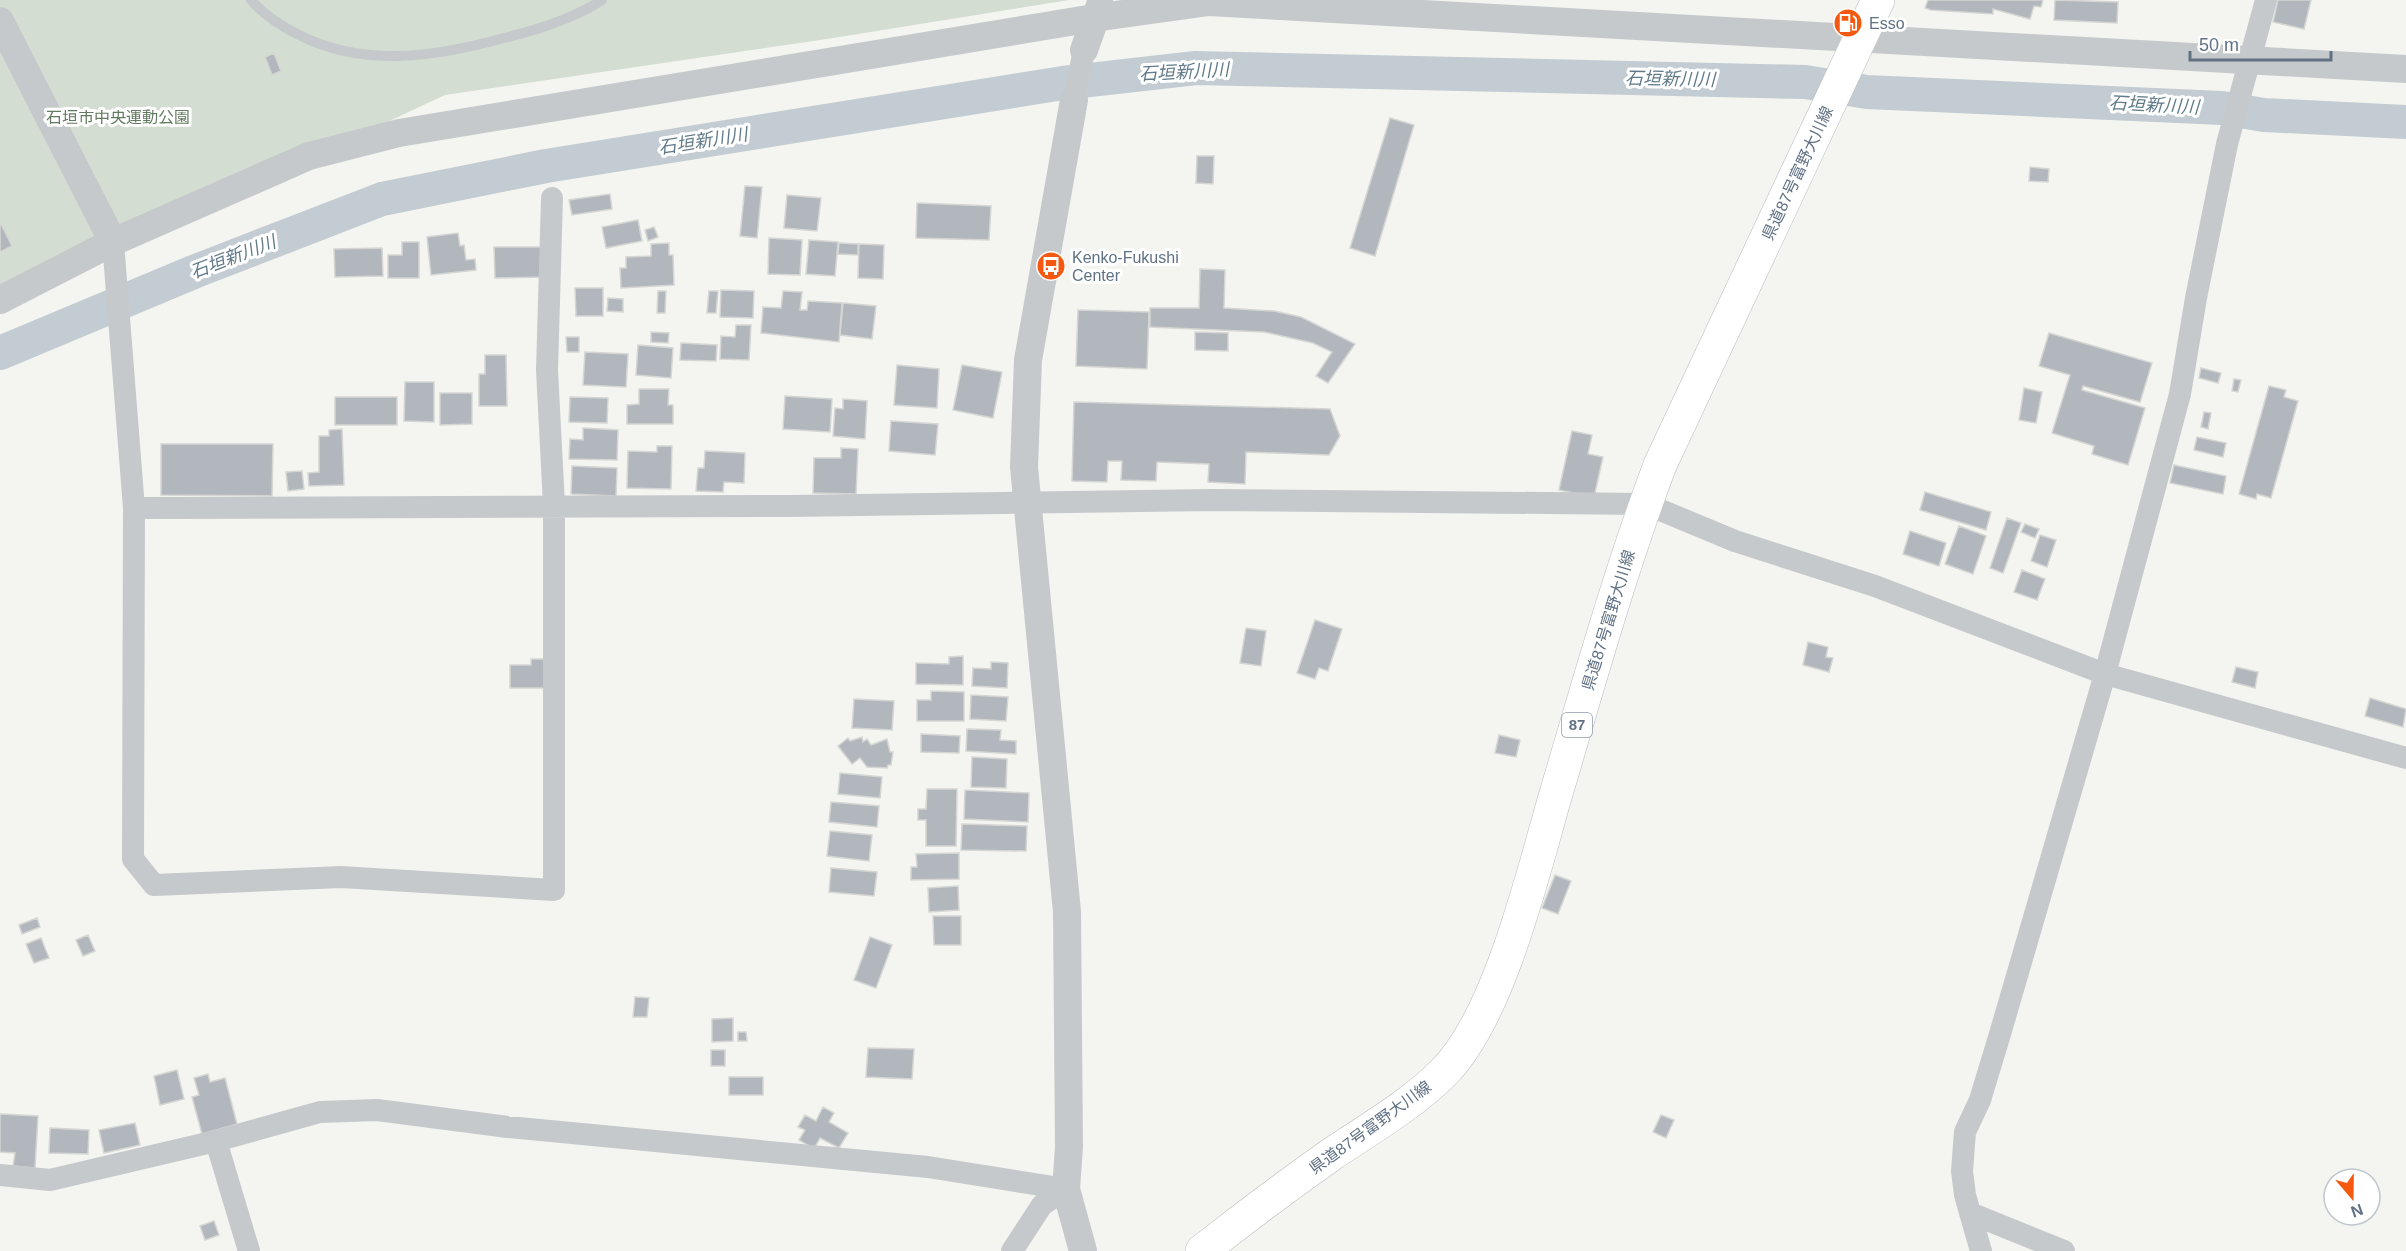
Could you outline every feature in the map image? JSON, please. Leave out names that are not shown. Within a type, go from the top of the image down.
[{"type":"main road","name":"県道87号富野大川線","points":[[1202,1251],[1329,1156],[1413,1098],[1444,1072],[1463,1047],[1496,985],[1533,871],[1630,548],[1660,465],[1878,0]]},
{"type":"street","points":[[1981,1251],[1970,1213],[1962,1171],[1965,1132],[1980,1100],[2105,674],[2180,394],[2196,298],[2227,144],[2266,0]]},
{"type":"street","points":[[0,300],[113,242],[309,156],[399,133],[1098,9],[1209,2],[1853,51],[2245,74],[2406,69]]},
{"type":"street","points":[[1083,1251],[1066,1189],[1069,1147],[1067,912],[1024,467],[1028,360],[1074,100],[1084,50],[1098,9]]},
{"type":"street","points":[[0,21],[113,242],[134,507],[133,859],[154,885],[342,877],[554,890],[554,505],[547,370],[552,198]]},
{"type":"street","points":[[134,507],[1028,504],[1213,500],[1646,504],[1735,541],[1875,586],[2105,674],[2406,758]]},
{"type":"street","points":[[0,1175],[50,1180],[216,1141],[320,1112],[377,1110],[543,1131],[928,1167],[1066,1189]]},
{"type":"street","points":[[216,1141],[249,1251]]},
{"type":"street","points":[[1012,1251],[1042,1205],[1066,1189]]},
{"type":"street","points":[[1970,1213],[2064,1251]]},
{"type":"lane","points":[[250,0],[279,24],[316,43],[357,55],[405,57],[453,52],[535,30],[602,0]]},
{"type":"green space","name":"石垣市中央運動公園","points":[[0,0],[1069,0],[827,39],[445,95],[0,303]]},
{"type":"building","points":[[1928,0],[2043,0],[2041,7],[2034,6],[2030,19],[1993,9],[1993,14],[1931,10],[1925,8]]},
{"type":"building","points":[[2055,0],[2118,2],[2117,23],[2054,20]]},
{"type":"building","points":[[2278,0],[2311,0],[2304,29],[2273,22]]},
{"type":"building","points":[[274,53],[281,71],[272,75],[265,57]]},
{"type":"building","points":[[1390,118],[1414,125],[1375,256],[1350,248]]},
{"type":"building","points":[[1197,156],[1214,156],[1213,184],[1196,183]]},
{"type":"building","points":[[2030,167],[2049,169],[2048,182],[2029,181]]},
{"type":"building","points":[[745,186],[762,187],[757,238],[740,236]]},
{"type":"building","points":[[610,194],[612,209],[572,215],[569,200]]},
{"type":"building","points":[[787,195],[821,198],[817,231],[784,228]]},
{"type":"building","points":[[917,203],[991,206],[989,240],[916,238]]},
{"type":"building","points":[[638,220],[642,241],[606,248],[602,227]]},
{"type":"building","points":[[0,225],[12,246],[0,252]]},
{"type":"building","points":[[654,227],[658,237],[648,241],[645,230]]},
{"type":"building","points":[[458,233],[460,246],[464,245],[466,260],[475,259],[476,270],[431,275],[427,237]]},
{"type":"building","points":[[769,238],[802,240],[800,275],[768,274]]},
{"type":"building","points":[[809,240],[838,242],[835,276],[806,274]]},
{"type":"building","points":[[402,242],[419,242],[419,278],[388,278],[388,255],[402,255]]},
{"type":"building","points":[[669,243],[669,255],[673,255],[674,285],[621,288],[620,268],[626,268],[626,257],[651,256],[651,244]]},
{"type":"building","points":[[839,243],[858,244],[858,255],[838,254]]},
{"type":"building","points":[[859,244],[884,245],[883,279],[858,278]]},
{"type":"building","points":[[494,247],[542,247],[547,277],[495,278]]},
{"type":"building","points":[[382,248],[383,276],[335,277],[334,249]]},
{"type":"building","points":[[1200,269],[1225,270],[1224,308],[1274,311],[1301,317],[1355,344],[1328,383],[1316,376],[1332,352],[1313,343],[1264,332],[1150,327],[1150,308],[1199,308]]},
{"type":"building","points":[[575,288],[603,288],[603,316],[576,316]]},
{"type":"building","points":[[721,290],[754,291],[753,318],[720,317]]},
{"type":"building","points":[[658,291],[666,291],[665,313],[657,313]]},
{"type":"building","points":[[709,291],[718,291],[716,313],[707,313]]},
{"type":"building","points":[[783,291],[802,292],[800,310],[807,310],[808,301],[842,303],[839,342],[761,333],[763,307],[781,308]]},
{"type":"building","points":[[608,298],[623,299],[623,312],[607,311]]},
{"type":"building","points":[[843,303],[876,306],[872,339],[840,335]]},
{"type":"building","points":[[1078,310],[1149,312],[1147,369],[1076,366]]},
{"type":"building","points":[[736,325],[751,325],[749,360],[720,359],[721,336],[735,337]]},
{"type":"building","points":[[651,332],[669,333],[668,343],[651,342]]},
{"type":"building","points":[[1195,332],[1228,333],[1228,351],[1195,350]]},
{"type":"building","points":[[2049,333],[2152,363],[2140,402],[2083,386],[2082,390],[2145,408],[2128,465],[2092,454],[2094,446],[2052,433],[2070,375],[2039,366]]},
{"type":"building","points":[[566,337],[579,337],[579,352],[567,352]]},
{"type":"building","points":[[681,343],[717,345],[716,361],[680,360]]},
{"type":"building","points":[[638,345],[673,348],[671,378],[636,375]]},
{"type":"building","points":[[585,352],[628,354],[626,387],[583,385]]},
{"type":"building","points":[[485,355],[506,355],[507,406],[479,406],[479,374],[485,374]]},
{"type":"building","points":[[897,365],[939,369],[937,408],[894,405]]},
{"type":"building","points":[[962,365],[1002,372],[993,418],[953,410]]},
{"type":"building","points":[[2201,368],[2221,373],[2218,383],[2199,378]]},
{"type":"building","points":[[2234,379],[2241,380],[2238,392],[2232,391]]},
{"type":"building","points":[[405,382],[434,382],[434,422],[404,421]]},
{"type":"building","points":[[2269,386],[2286,390],[2284,397],[2298,401],[2271,498],[2257,494],[2256,499],[2239,494]]},
{"type":"building","points":[[2024,388],[2042,392],[2036,423],[2019,420]]},
{"type":"building","points":[[639,389],[669,389],[668,405],[673,405],[673,424],[627,424],[627,405],[639,404]]},
{"type":"building","points":[[440,393],[472,393],[472,424],[440,425]]},
{"type":"building","points":[[785,396],[832,399],[830,432],[783,429]]},
{"type":"building","points":[[335,397],[397,397],[397,425],[335,425]]},
{"type":"building","points":[[570,397],[608,398],[607,423],[569,422]]},
{"type":"building","points":[[843,399],[867,401],[865,439],[833,436],[835,408],[843,409]]},
{"type":"building","points":[[1074,402],[1330,409],[1340,436],[1329,455],[1246,452],[1245,484],[1208,482],[1209,464],[1157,462],[1156,481],[1121,480],[1122,461],[1108,461],[1107,482],[1072,481]]},
{"type":"building","points":[[2204,412],[2211,413],[2208,429],[2201,427]]},
{"type":"building","points":[[891,421],[938,424],[935,455],[889,451]]},
{"type":"building","points":[[583,428],[618,430],[617,460],[569,459],[570,439],[583,440]]},
{"type":"building","points":[[342,429],[344,485],[309,486],[308,473],[319,472],[319,436],[329,436],[329,430]]},
{"type":"building","points":[[1572,431],[1592,435],[1588,454],[1603,457],[1594,497],[1559,490]]},
{"type":"building","points":[[2197,437],[2226,443],[2223,457],[2194,450]]},
{"type":"building","points":[[161,444],[273,444],[272,496],[161,495]]},
{"type":"building","points":[[657,446],[672,446],[671,489],[627,488],[628,451],[657,452]]},
{"type":"building","points":[[841,448],[858,449],[856,494],[813,493],[814,458],[841,458]]},
{"type":"building","points":[[705,451],[745,453],[744,483],[724,482],[723,492],[696,491],[698,468],[704,468]]},
{"type":"building","points":[[2174,465],[2226,476],[2223,494],[2170,483]]},
{"type":"building","points":[[572,466],[617,468],[616,496],[571,494]]},
{"type":"building","points":[[302,471],[304,489],[288,491],[286,472]]},
{"type":"building","points":[[1925,492],[1991,512],[1986,530],[1920,510]]},
{"type":"building","points":[[2007,518],[2021,523],[2003,573],[1990,568]]},
{"type":"building","points":[[2025,524],[2039,529],[2035,538],[2021,532]]},
{"type":"building","points":[[1959,526],[1986,536],[1973,574],[1945,564]]},
{"type":"building","points":[[1910,531],[1946,543],[1939,566],[1903,554]]},
{"type":"building","points":[[2040,535],[2056,540],[2047,567],[2031,561]]},
{"type":"building","points":[[2022,570],[2045,579],[2037,600],[2014,592]]},
{"type":"building","points":[[1315,620],[1342,629],[1328,671],[1319,668],[1315,679],[1297,673]]},
{"type":"building","points":[[1246,628],[1266,631],[1261,666],[1240,663]]},
{"type":"building","points":[[1808,642],[1828,647],[1826,657],[1833,658],[1829,672],[1803,665]]},
{"type":"building","points":[[963,656],[963,685],[916,684],[916,663],[949,664],[949,657]]},
{"type":"building","points":[[531,659],[545,659],[545,688],[510,688],[510,665],[531,665]]},
{"type":"building","points":[[991,662],[1008,663],[1007,688],[972,686],[973,668],[991,669]]},
{"type":"building","points":[[2236,667],[2258,672],[2255,688],[2232,682]]},
{"type":"building","points":[[931,691],[964,692],[964,721],[917,721],[917,700],[931,700]]},
{"type":"building","points":[[971,695],[1008,697],[1006,721],[970,719]]},
{"type":"building","points":[[2370,698],[2406,709],[2403,727],[2365,716]]},
{"type":"building","points":[[854,699],[894,701],[892,730],[852,728]]},
{"type":"building","points":[[967,729],[1001,730],[1000,740],[1016,741],[1016,754],[966,751]]},
{"type":"building","points":[[921,734],[960,736],[959,753],[921,752]]},
{"type":"building","points":[[1499,735],[1520,740],[1516,757],[1495,753]]},
{"type":"building","points":[[862,737],[863,742],[867,739],[871,745],[887,739],[890,752],[893,752],[891,765],[887,768],[867,767],[860,758],[852,764],[838,746],[848,738],[850,741]]},
{"type":"building","points":[[972,757],[1007,759],[1006,788],[971,787]]},
{"type":"building","points":[[840,773],[882,777],[880,798],[838,794]]},
{"type":"building","points":[[927,789],[957,789],[956,846],[926,846],[926,820],[918,820],[918,809],[926,809]]},
{"type":"building","points":[[965,790],[1029,793],[1028,822],[964,819]]},
{"type":"building","points":[[831,802],[879,806],[877,827],[829,822]]},
{"type":"building","points":[[962,824],[1027,826],[1026,851],[961,850]]},
{"type":"building","points":[[830,831],[872,835],[869,861],[827,856]]},
{"type":"building","points":[[959,853],[959,879],[911,880],[911,867],[917,867],[916,854]]},
{"type":"building","points":[[831,868],[877,872],[874,896],[829,892]]},
{"type":"building","points":[[1555,875],[1571,881],[1558,914],[1542,908]]},
{"type":"building","points":[[958,886],[959,910],[929,912],[928,888]]},
{"type":"building","points":[[933,916],[961,916],[961,945],[934,945]]},
{"type":"building","points":[[37,918],[40,927],[22,934],[19,925]]},
{"type":"building","points":[[88,935],[95,951],[83,956],[76,940]]},
{"type":"building","points":[[870,937],[892,945],[876,988],[854,980]]},
{"type":"building","points":[[41,938],[49,958],[34,963],[26,944]]},
{"type":"building","points":[[635,997],[649,998],[647,1017],[633,1017]]},
{"type":"building","points":[[733,1018],[733,1041],[712,1042],[712,1019]]},
{"type":"building","points":[[738,1032],[746,1032],[747,1041],[738,1041]]},
{"type":"building","points":[[868,1048],[914,1049],[912,1079],[866,1077]]},
{"type":"building","points":[[711,1050],[725,1050],[725,1066],[711,1066]]},
{"type":"building","points":[[177,1070],[184,1099],[160,1105],[154,1076]]},
{"type":"building","points":[[208,1074],[210,1082],[225,1078],[237,1124],[202,1134],[192,1097],[199,1095],[194,1078]]},
{"type":"building","points":[[729,1077],[763,1077],[763,1095],[729,1095]]},
{"type":"building","points":[[823,1107],[834,1113],[829,1122],[848,1133],[839,1148],[820,1138],[814,1149],[799,1140],[805,1130],[798,1127],[805,1115],[816,1121]]},
{"type":"building","points":[[0,1114],[38,1116],[35,1168],[13,1166],[15,1153],[0,1152]]},
{"type":"building","points":[[1661,1115],[1674,1120],[1666,1138],[1653,1132]]},
{"type":"building","points":[[135,1123],[140,1145],[104,1153],[99,1130]]},
{"type":"building","points":[[50,1128],[89,1130],[88,1154],[49,1153]]},
{"type":"building","points":[[214,1221],[219,1235],[205,1240],[200,1226]]},
{"type":"waterway","name":"石垣新川川","points":[[0,353],[196,271],[382,199],[546,166],[1063,83],[1196,68],[1805,82],[1867,92],[2222,108],[2264,115],[2406,122]]},
{"type":"place","name":"Esso","points":[[1848,23]]},
{"type":"place","name":"Kenko-Fukushi Center","points":[[1051,266]]}]
